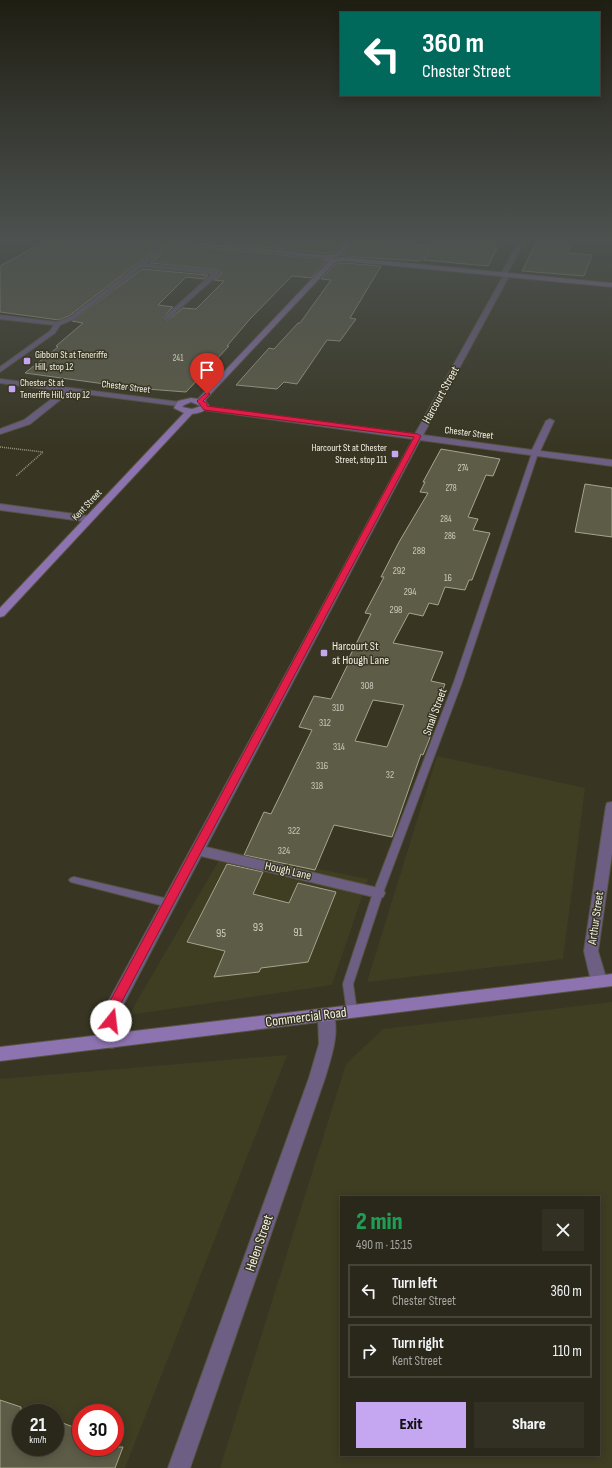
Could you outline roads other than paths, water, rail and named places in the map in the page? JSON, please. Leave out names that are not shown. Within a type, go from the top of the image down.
[{"type":"street","points":[[0,317],[58,324],[72,318],[86,308]]},
{"type":"street","points":[[166,318],[178,308]]},
{"type":"street","points":[[202,404],[187,401],[179,404],[180,409],[190,412],[202,404],[287,308]]},
{"type":"street","name":"Harcourt Street","points":[[112,1041],[111,1021],[114,1007],[168,903],[418,436],[489,308]]},
{"type":"street","points":[[0,370],[53,332],[58,324]]},
{"type":"street","name":"Chester Street","points":[[0,381],[179,404]]},
{"type":"street","points":[[0,432],[26,422],[68,390]]},
{"type":"street","name":"Chester Street","points":[[202,404],[612,463]]},
{"type":"street","name":"Kent Street","points":[[0,614],[190,412]]},
{"type":"street","name":"Small Street","points":[[535,452],[550,421]]},
{"type":"street","points":[[0,507],[89,519]]},
{"type":"street","name":"Arthur Street","points":[[606,980],[591,951],[612,806]]},
{"type":"street","name":"Hough Lane","points":[[197,850],[378,892]]},
{"type":"street","name":"Commercial Road","points":[[0,1054],[606,980]]},
{"type":"street","name":"Helen Street","points":[[179,1468],[317,1078],[327,1044],[326,1015]]},
{"type":"lane","name":"Small Street","points":[[352,1012],[348,984],[378,892],[453,696],[535,452]]},
{"type":"lane","points":[[74,880],[168,903]]},
{"type":"place","name":"Gibbon St at Teneriffe Hill, stop 12","points":[[27,361]]},
{"type":"place","name":"Chester St at Teneriffe Hill, stop 12","points":[[12,389]]},
{"type":"place","name":"Harcourt St at Chester Street, stop 111","points":[[395,454]]},
{"type":"place","name":"Harcourt St at Hough Lane","points":[[324,653]]}]
